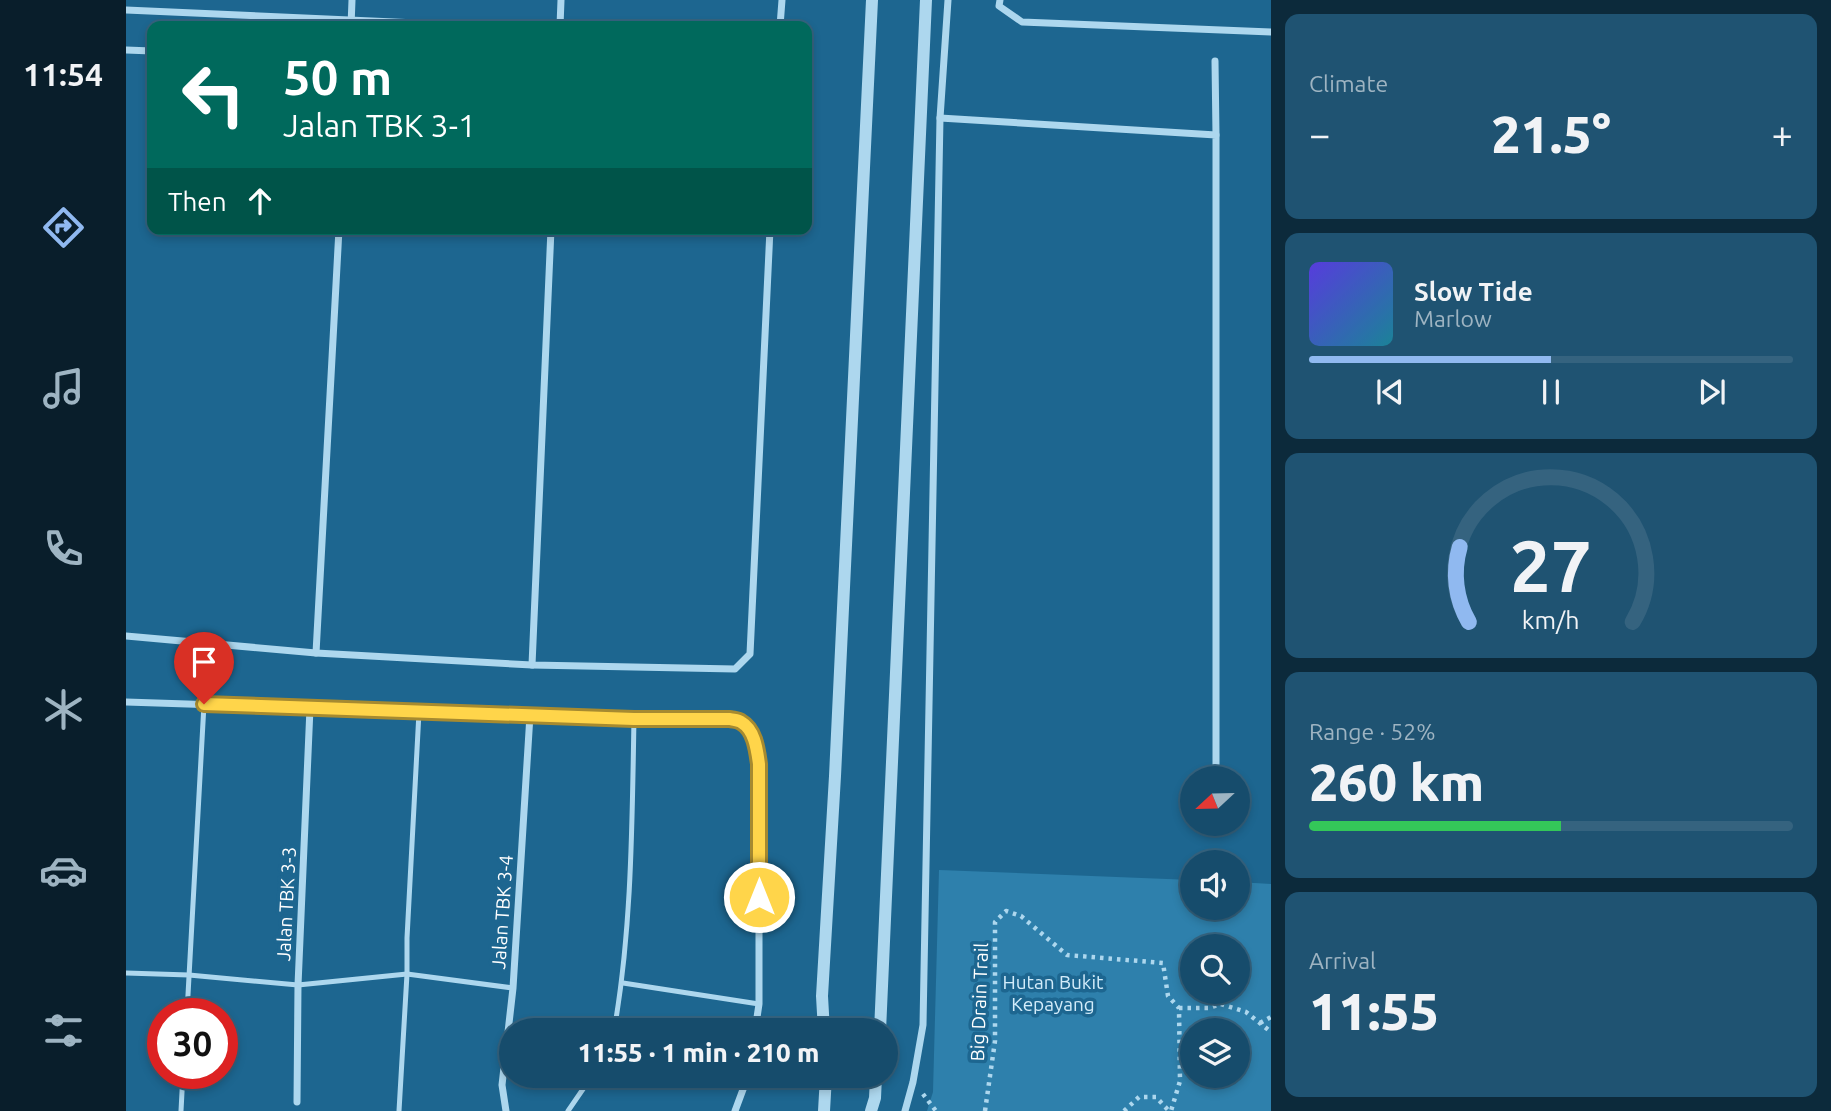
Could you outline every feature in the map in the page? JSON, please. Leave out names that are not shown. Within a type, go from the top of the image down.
[{"type":"street","points":[[351,21],[352,0]]},
{"type":"street","points":[[560,21],[561,0]]},
{"type":"street","points":[[780,21],[782,0]]},
{"type":"street","points":[[823,1018],[822,996],[872,0]]},
{"type":"street","points":[[881,1018],[926,0]]},
{"type":"street","points":[[905,1111],[923,1025],[940,118],[948,0]]},
{"type":"street","points":[[1000,3],[1022,22],[1271,32]]},
{"type":"street","points":[[126,10],[316,21]]},
{"type":"street","points":[[126,50],[147,51]]},
{"type":"street","points":[[1215,61],[1216,766]]},
{"type":"street","points":[[940,118],[1216,135]]},
{"type":"street","points":[[316,653],[340,235]]},
{"type":"street","points":[[532,665],[551,235]]},
{"type":"street","points":[[126,636],[316,653],[532,665],[735,669],[750,654],[770,235]]},
{"type":"street","points":[[126,702],[634,719],[730,719],[742,722],[756,746],[759,764],[757,1018]]},
{"type":"street","name":"Jalan TBK 3-3","points":[[296,1102],[298,985],[310,708]]},
{"type":"street","name":"Jalan TBK 3-4","points":[[506,1111],[502,1085],[513,988],[530,716]]},
{"type":"street","points":[[735,1111],[744,1088]]},
{"type":"street","points":[[824,1111],[825,1088]]},
{"type":"street","points":[[871,1111],[875,1088]]},
{"type":"lane","points":[[188,998],[204,704]]},
{"type":"lane","points":[[399,1111],[419,712]]},
{"type":"lane","points":[[616,1018],[623,983],[631,862],[634,719]]},
{"type":"lane","points":[[126,973],[189,975],[298,985],[407,974],[513,988]]},
{"type":"lane","points":[[623,983],[759,1004]]},
{"type":"lane","points":[[568,1111],[584,1088]]},
{"type":"lane","points":[[181,1111],[182,1089]]},
{"type":"path","name":"Big Drain Trail","points":[[985,1111],[995,1041],[995,922],[1006,911],[1021,916],[1068,955],[1163,964],[1168,996],[1180,1008],[1180,1081],[1170,1111]]},
{"type":"path","points":[[1180,1008],[1209,1008],[1221,1004],[1247,1012],[1271,1032]]},
{"type":"path","points":[[1261,1023],[1271,1017]]},
{"type":"path","points":[[1124,1111],[1139,1097],[1156,1097],[1170,1111]]},
{"type":"green space","name":"Hutan Bukit Kepayang","points":[[939,870],[1180,880],[1180,920],[1250,920],[1250,883],[1271,884],[1271,1111],[927,1111],[933,1092]]},
{"type":"route","points":[[204,704],[634,719],[730,719],[742,722],[756,746],[759,764],[759,897]]}]
